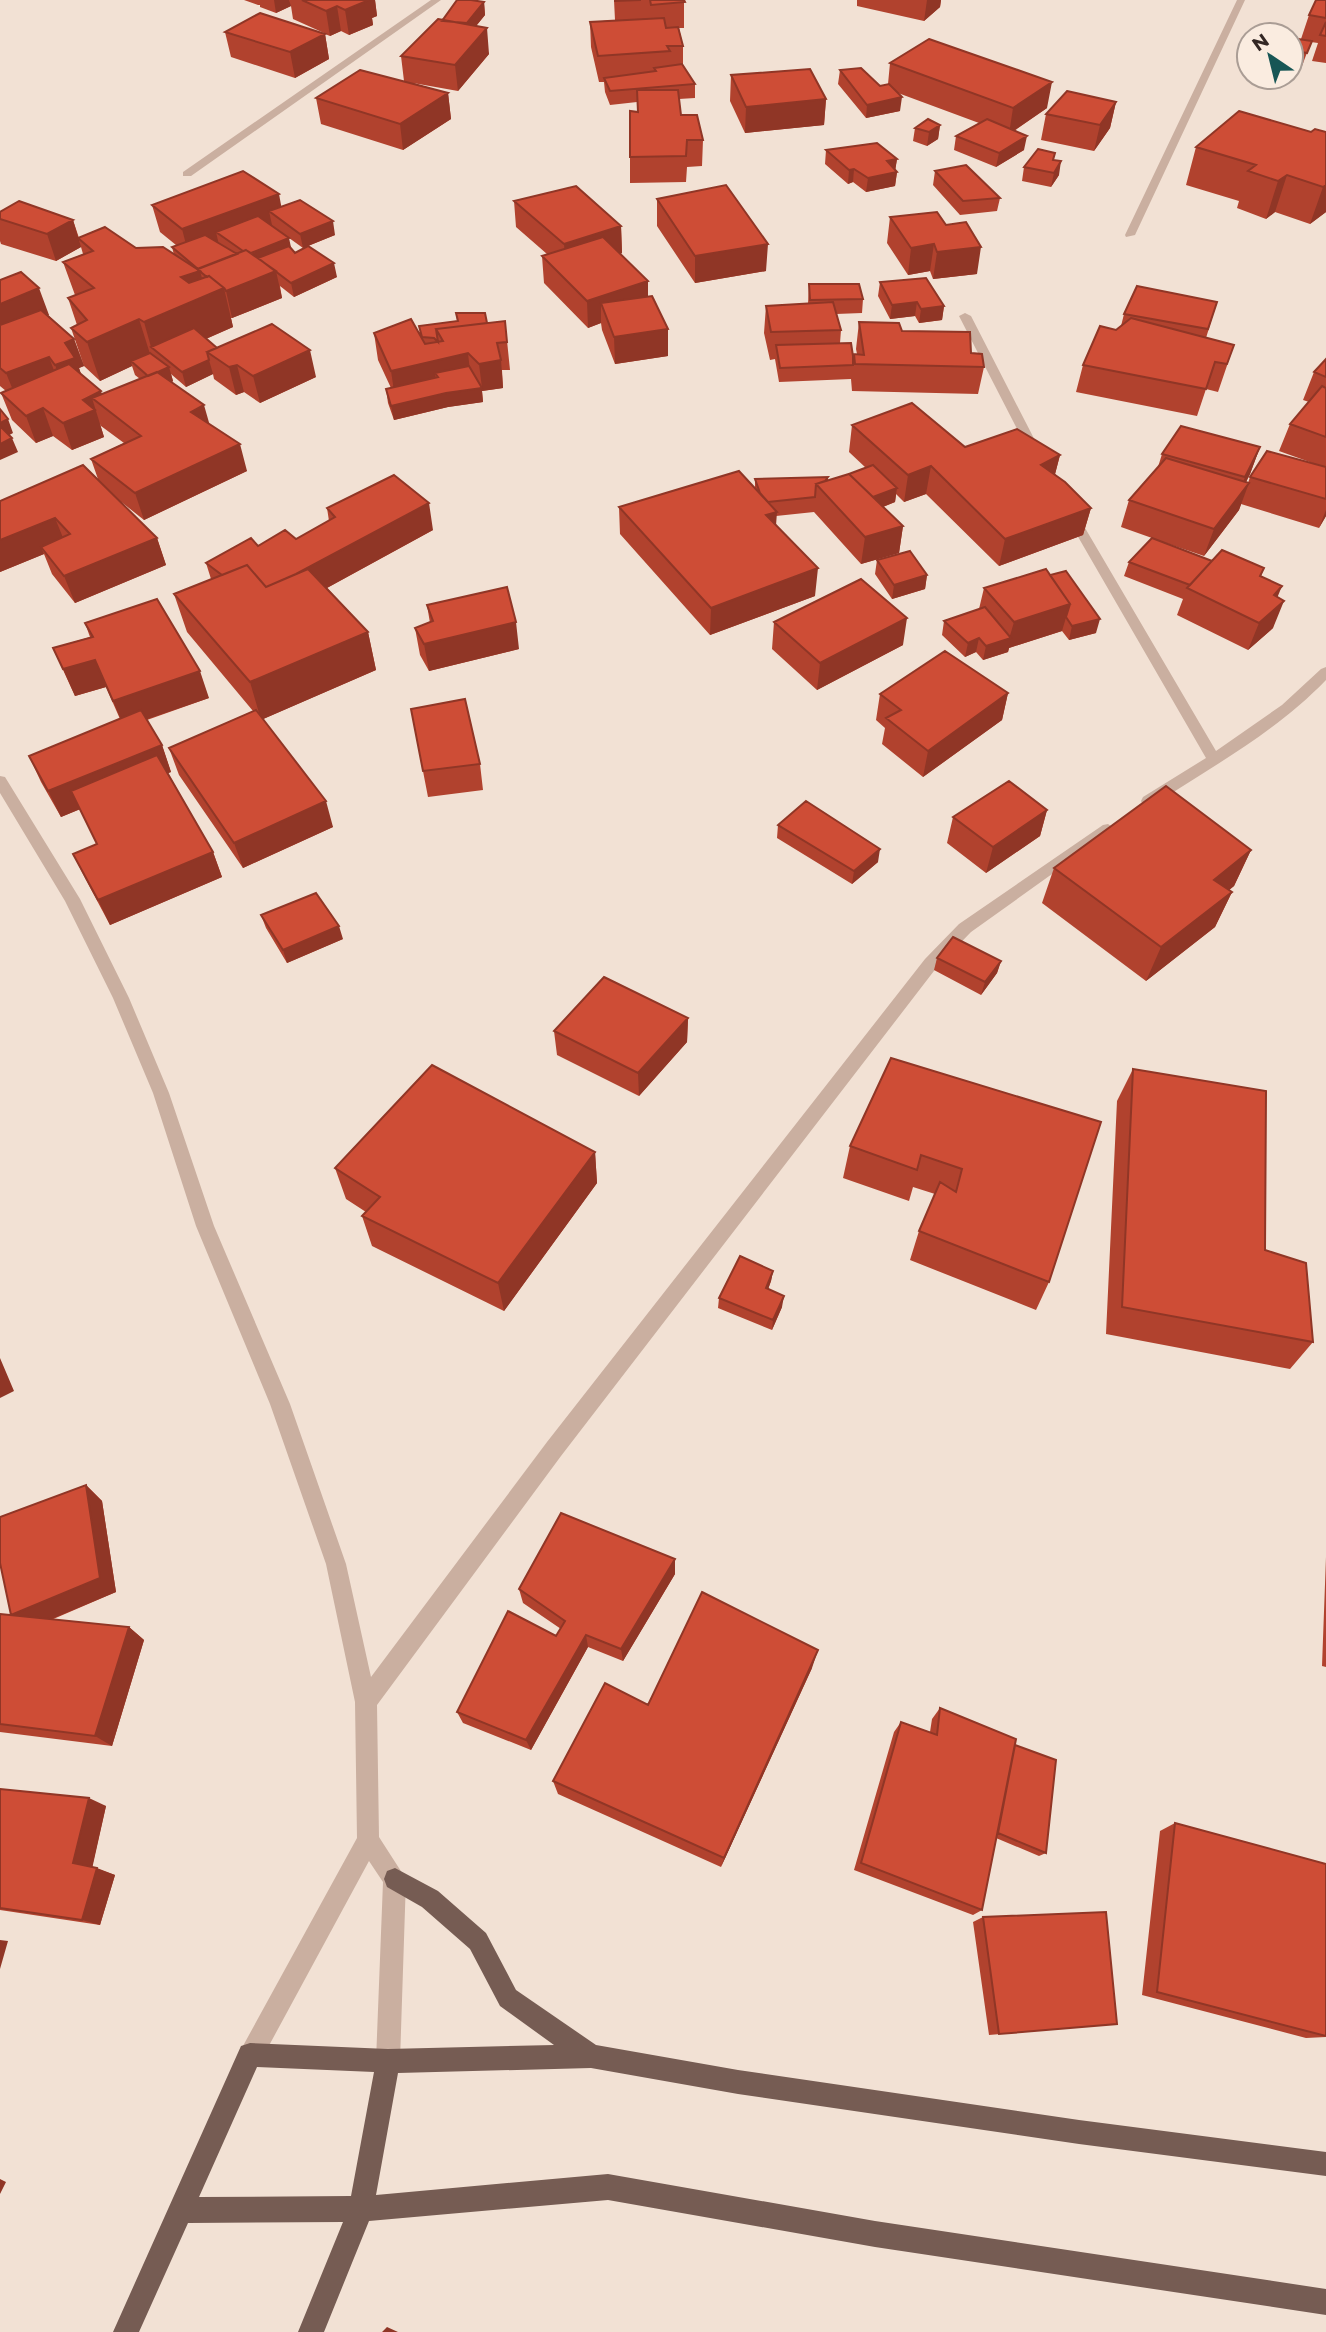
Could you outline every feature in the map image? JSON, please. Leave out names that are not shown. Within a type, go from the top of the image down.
[{"type":"main road","points":[[396,1879],[430,1899],[478,1941],[508,1998],[591,2056]]},
{"type":"main road","points":[[126,2332],[250,2055],[388,2061],[591,2056],[738,2082],[1079,2132],[1326,2164]]},
{"type":"main road","points":[[311,2332],[361,2209],[388,2061]]},
{"type":"main road","points":[[181,2210],[361,2209],[608,2188],[875,2234],[1326,2302]]},
{"type":"street","points":[[187,173],[437,0]]},
{"type":"street","points":[[1130,235],[1241,0]]},
{"type":"street","points":[[965,316],[1047,472]]},
{"type":"street","points":[[1065,503],[1213,758]]},
{"type":"street","points":[[366,1702],[554,1449],[931,963],[965,928],[1301,696],[1326,672]]},
{"type":"street","points":[[0,781],[72,899],[121,998],[161,1093],[205,1226],[280,1404],[337,1564],[366,1702],[368,1840],[250,2055]]},
{"type":"street","points":[[368,1840],[396,1879],[388,2061]]},
{"type":"building","points":[[302,0],[369,0],[345,10],[337,6],[326,11]]},
{"type":"building","points":[[457,0],[484,2],[467,23],[442,21]]},
{"type":"building","points":[[650,0],[684,0],[685,2],[651,5]]},
{"type":"building","points":[[1316,0],[1326,0],[1326,18],[1309,15]]},
{"type":"building","points":[[260,13],[325,34],[290,52],[225,32]]},
{"type":"building","points":[[664,18],[666,28],[678,27],[683,46],[667,46],[670,51],[598,56],[590,22]]},
{"type":"building","points":[[438,19],[487,28],[455,65],[401,56]]},
{"type":"building","points":[[1326,22],[1326,36],[1320,35]]},
{"type":"building","points":[[929,39],[1052,82],[1013,108],[890,63]]},
{"type":"building","points":[[1305,40],[1312,41],[1305,53]]},
{"type":"building","points":[[682,64],[695,84],[610,91],[604,78],[656,71],[654,68]]},
{"type":"building","points":[[861,68],[880,86],[889,84],[902,97],[867,105],[840,70]]},
{"type":"building","points":[[810,69],[826,99],[746,107],[731,75]]},
{"type":"building","points":[[360,70],[448,93],[400,124],[316,98]]},
{"type":"building","points":[[637,90],[678,90],[681,115],[697,115],[703,140],[687,140],[686,156],[630,157],[630,111],[638,112]]},
{"type":"building","points":[[1067,91],[1116,102],[1100,125],[1046,114]]},
{"type":"building","points":[[1239,111],[1311,132],[1315,129],[1326,132],[1326,185],[1323,187],[1287,175],[1278,181],[1248,171],[1256,165],[1196,147]]},
{"type":"building","points":[[928,119],[940,125],[929,132],[915,128]]},
{"type":"building","points":[[987,119],[1027,136],[999,153],[956,136]]},
{"type":"building","points":[[877,143],[897,159],[887,161],[897,172],[868,178],[854,169],[849,170],[826,150]]},
{"type":"building","points":[[1038,149],[1055,153],[1053,160],[1061,161],[1054,173],[1024,167]]},
{"type":"building","points":[[966,165],[1000,198],[963,201],[935,171]]},
{"type":"building","points":[[243,171],[279,194],[182,229],[152,205]]},
{"type":"building","points":[[726,185],[768,244],[695,256],[657,199]]},
{"type":"building","points":[[576,186],[621,226],[564,244],[514,201]]},
{"type":"building","points":[[300,200],[333,221],[300,234],[269,211]]},
{"type":"building","points":[[19,201],[73,220],[47,234],[0,219],[0,212]]},
{"type":"building","points":[[937,212],[946,225],[966,222],[981,247],[937,252],[934,244],[911,248],[890,217]]},
{"type":"building","points":[[258,216],[289,238],[251,253],[243,251],[216,232]]},
{"type":"building","points":[[105,227],[136,248],[163,247],[200,271],[181,277],[189,283],[209,276],[224,288],[144,322],[139,319],[87,342],[71,328],[87,320],[68,298],[94,288],[63,262],[93,251],[78,238]]},
{"type":"building","points":[[205,235],[237,254],[198,269],[172,247]]},
{"type":"building","points":[[603,237],[648,281],[587,301],[542,256]]},
{"type":"building","points":[[289,246],[295,253],[308,246],[334,263],[291,283],[258,258]]},
{"type":"building","points":[[246,250],[276,271],[226,291],[197,269]]},
{"type":"building","points":[[21,272],[39,288],[0,304],[0,280]]},
{"type":"building","points":[[926,278],[944,306],[921,309],[917,302],[892,305],[880,282]]},
{"type":"building","points":[[809,284],[859,284],[863,299],[810,300]]},
{"type":"building","points":[[1137,286],[1217,302],[1208,329],[1124,314]]},
{"type":"building","points":[[652,296],[668,329],[614,337],[601,303]]},
{"type":"building","points":[[833,302],[841,330],[771,332],[766,306]]},
{"type":"building","points":[[41,310],[74,339],[65,343],[75,358],[55,365],[49,357],[6,373],[0,368],[0,325]]},
{"type":"building","points":[[456,313],[485,313],[487,323],[436,329],[438,342],[434,338],[422,337],[419,326],[458,321]]},
{"type":"building","points":[[1131,318],[1234,345],[1227,364],[1215,362],[1206,389],[1083,365],[1100,326],[1116,330]]},
{"type":"building","points":[[411,319],[425,344],[443,341],[436,329],[505,321],[507,342],[497,343],[501,360],[479,364],[468,353],[391,371],[374,333]]},
{"type":"building","points":[[859,322],[899,323],[902,331],[970,332],[971,353],[982,354],[984,367],[855,364],[854,354],[864,355]]},
{"type":"building","points":[[272,324],[310,350],[253,376],[237,365],[229,367],[207,352]]},
{"type":"building","points":[[194,328],[217,348],[207,352],[209,360],[182,372],[151,347]]},
{"type":"building","points":[[851,343],[853,365],[780,368],[776,345]]},
{"type":"building","points":[[150,353],[169,367],[148,376],[131,361]]},
{"type":"building","points":[[1326,359],[1326,377],[1314,372]]},
{"type":"building","points":[[69,364],[101,391],[83,400],[95,410],[63,423],[43,408],[26,416],[1,393]]},
{"type":"building","points":[[469,366],[482,388],[391,406],[386,389],[438,377],[435,373]]},
{"type":"building","points":[[157,372],[204,405],[191,412],[240,444],[135,493],[91,459],[141,436],[92,398]]},
{"type":"building","points":[[1322,386],[1326,388],[1326,437],[1290,424]]},
{"type":"building","points":[[912,403],[965,447],[1017,429],[1060,455],[1041,465],[1065,482],[1091,508],[1005,539],[931,466],[908,475],[852,425]]},
{"type":"building","points":[[0,409],[8,419],[0,423]]},
{"type":"building","points":[[0,426],[12,438],[0,444]]},
{"type":"building","points":[[1181,426],[1260,447],[1245,477],[1162,454]]},
{"type":"building","points":[[1267,451],[1326,467],[1326,499],[1250,477]]},
{"type":"building","points":[[1166,458],[1249,483],[1214,529],[1129,500]]},
{"type":"building","points":[[83,465],[157,538],[64,576],[41,547],[70,534],[55,518],[0,540],[0,501]]},
{"type":"building","points":[[873,465],[897,488],[873,497],[849,474]]},
{"type":"building","points":[[739,471],[777,512],[766,515],[818,568],[711,608],[619,507]]},
{"type":"building","points":[[849,474],[903,526],[865,537],[816,484]]},
{"type":"building","points":[[394,475],[429,503],[296,574],[266,587],[247,565],[222,575],[206,563],[251,538],[258,546],[285,530],[296,539],[335,517],[327,508]]},
{"type":"building","points":[[828,477],[816,484],[815,497],[768,502],[760,493],[755,479]]},
{"type":"building","points":[[1152,538],[1212,561],[1190,585],[1129,562]]},
{"type":"building","points":[[1222,550],[1264,568],[1260,576],[1282,586],[1274,595],[1284,601],[1259,623],[1187,588]]},
{"type":"building","points":[[910,551],[927,575],[894,585],[877,560]]},
{"type":"building","points":[[247,565],[266,587],[308,569],[368,632],[250,682],[174,594]]},
{"type":"building","points":[[1046,569],[1070,604],[1014,622],[984,588]]},
{"type":"building","points":[[1066,571],[1100,619],[1072,626],[1066,617],[1070,604],[1050,575]]},
{"type":"building","points":[[861,579],[907,618],[820,663],[774,622]]},
{"type":"building","points":[[507,587],[516,622],[424,644],[415,628],[433,621],[427,605]]},
{"type":"building","points":[[157,599],[200,671],[113,701],[95,660],[63,669],[53,648],[93,637],[85,623]]},
{"type":"building","points":[[985,607],[1011,638],[986,646],[979,638],[968,643],[944,621]]},
{"type":"building","points":[[945,651],[1008,693],[928,751],[886,718],[901,710],[880,694]]},
{"type":"building","points":[[465,699],[480,764],[423,771],[411,709]]},
{"type":"building","points":[[141,710],[162,745],[48,791],[29,756]]},
{"type":"building","points":[[256,710],[326,801],[234,843],[169,748]]},
{"type":"building","points":[[157,755],[213,852],[98,900],[73,854],[97,844],[71,791]]},
{"type":"building","points":[[1009,781],[1047,810],[993,847],[953,817]]},
{"type":"building","points":[[1166,786],[1251,850],[1214,880],[1232,892],[1161,947],[1054,868]]},
{"type":"building","points":[[806,801],[880,849],[854,871],[778,825]]},
{"type":"building","points":[[316,893],[339,926],[283,950],[261,915]]},
{"type":"building","points":[[953,937],[1001,961],[985,982],[937,958]]},
{"type":"building","points":[[604,977],[688,1018],[638,1073],[554,1031]]},
{"type":"building","points":[[891,1058],[1101,1122],[1049,1282],[919,1231],[940,1182],[956,1192],[962,1169],[921,1155],[917,1170],[850,1146]]},
{"type":"building","points":[[432,1065],[595,1152],[498,1283],[362,1216],[380,1197],[335,1168]]},
{"type":"building","points":[[1133,1069],[1266,1091],[1265,1250],[1306,1263],[1313,1342],[1122,1307]]},
{"type":"building","points":[[740,1256],[773,1271],[766,1288],[784,1296],[773,1320],[719,1298]]},
{"type":"building","points":[[86,1485],[100,1578],[11,1615],[0,1563],[0,1517]]},
{"type":"building","points":[[561,1513],[675,1559],[621,1649],[586,1635],[526,1740],[457,1712],[508,1611],[556,1636],[565,1621],[519,1589]]},
{"type":"building","points":[[702,1592],[818,1650],[724,1858],[553,1781],[605,1683],[648,1705]]},
{"type":"building","points":[[0,1614],[129,1627],[95,1736],[0,1724]]},
{"type":"building","points":[[940,1708],[1016,1739],[982,1910],[861,1863],[901,1722],[937,1735]]},
{"type":"building","points":[[1015,1745],[1056,1760],[1046,1853],[998,1833]]},
{"type":"building","points":[[0,1789],[89,1798],[73,1863],[97,1868],[82,1920],[0,1908]]},
{"type":"building","points":[[1175,1823],[1326,1864],[1326,2036],[1157,1992]]},
{"type":"building","points":[[1106,1912],[1117,2024],[999,2034],[983,1917]]}]
